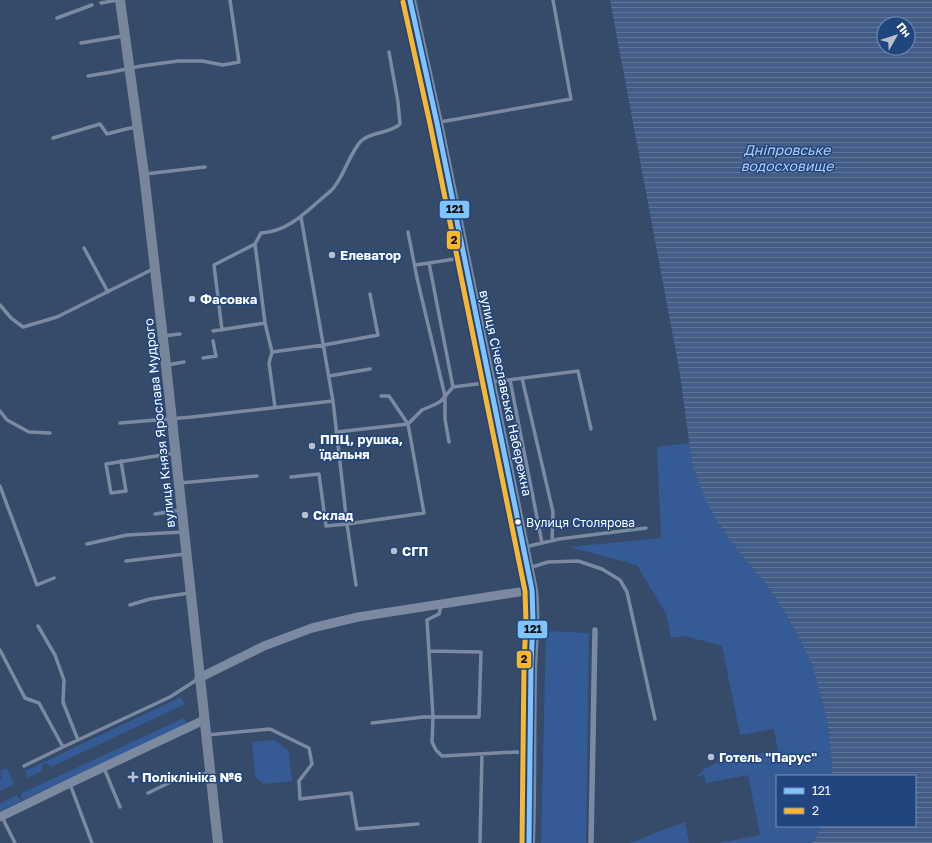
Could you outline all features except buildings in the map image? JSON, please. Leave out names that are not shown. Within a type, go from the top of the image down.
[{"type":"main road","name":"вулиця Князя Ярослава Мудрого","points":[[119,0],[130,68],[144,174],[218,843]]},
{"type":"main road","name":"вулиця Січеславська Набережна","points":[[410,0],[437,123],[532,590],[534,611],[531,674],[530,843]]},
{"type":"street","points":[[200,678],[264,646],[312,628],[358,617],[532,590]]},
{"type":"street","points":[[592,843],[595,630]]},
{"type":"street","points":[[1,817],[204,720]]},
{"type":"lane","points":[[101,3],[119,0]]},
{"type":"lane","points":[[88,76],[178,61],[202,61],[223,65],[239,62],[230,0]]},
{"type":"lane","points":[[437,123],[571,99],[553,0]]},
{"type":"lane","points":[[57,18],[92,5]]},
{"type":"lane","points":[[81,43],[125,35]]},
{"type":"lane","points":[[222,330],[214,265],[255,244],[261,233],[274,232],[301,217],[334,187],[354,152],[363,140],[372,135],[396,128],[400,124],[398,102],[389,52]]},
{"type":"lane","points":[[52,138],[100,124],[107,134],[126,128],[138,127]]},
{"type":"lane","points":[[144,174],[205,167]]},
{"type":"lane","points":[[301,217],[333,401],[347,524],[356,585]]},
{"type":"lane","points":[[408,232],[445,396],[444,419],[449,442]]},
{"type":"lane","points":[[255,244],[265,323],[272,352],[269,363],[275,407]]},
{"type":"lane","points":[[84,248],[108,292]]},
{"type":"lane","points":[[415,265],[464,257]]},
{"type":"lane","points":[[429,262],[453,388]]},
{"type":"lane","points":[[0,305],[11,318],[23,327],[57,318],[154,269]]},
{"type":"lane","points":[[272,352],[324,345],[378,335],[370,294]]},
{"type":"lane","points":[[213,331],[265,323]]},
{"type":"lane","points":[[162,336],[180,334]]},
{"type":"lane","points":[[203,358],[216,356],[213,341]]},
{"type":"lane","points":[[166,366],[184,362]]},
{"type":"lane","points":[[329,376],[370,369]]},
{"type":"lane","points":[[336,432],[408,424],[422,410],[436,404],[453,388],[578,371],[591,429]]},
{"type":"lane","points":[[522,378],[553,512],[552,541]]},
{"type":"lane","points":[[510,380],[542,543]]},
{"type":"lane","points":[[291,477],[320,474],[326,526],[424,513],[408,424],[390,396],[381,396]]},
{"type":"lane","points":[[120,423],[333,401]]},
{"type":"lane","points":[[0,412],[7,420],[29,432],[50,433]]},
{"type":"lane","points":[[121,461],[126,491],[112,494],[106,464],[121,461],[176,453]]},
{"type":"lane","points":[[179,483],[257,476]]},
{"type":"lane","points":[[0,486],[37,585],[54,578]]},
{"type":"lane","points":[[155,514],[182,510]]},
{"type":"lane","points":[[524,547],[558,539],[646,528]]},
{"type":"lane","points":[[87,544],[127,535],[184,532]]},
{"type":"lane","points":[[126,561],[186,554]]},
{"type":"lane","points":[[528,568],[548,562],[578,561],[602,569],[620,580],[627,592],[655,719]]},
{"type":"lane","points":[[130,605],[190,592]]},
{"type":"lane","points":[[442,605],[440,614],[427,620],[433,717],[432,742],[436,750],[442,756],[531,753]]},
{"type":"lane","points":[[38,626],[55,656],[64,680],[63,702],[78,740]]},
{"type":"lane","points":[[0,650],[25,698],[39,703],[62,747]]},
{"type":"lane","points":[[372,723],[423,717],[480,716],[481,652],[430,651]]},
{"type":"lane","points":[[24,766],[170,697],[200,678]]},
{"type":"lane","points":[[206,735],[270,729],[308,748],[312,764],[299,781],[300,799],[351,792],[357,829],[418,824]]},
{"type":"lane","points":[[480,843],[482,754]]},
{"type":"lane","points":[[104,767],[120,807]]},
{"type":"lane","points":[[192,776],[210,773]]},
{"type":"lane","points":[[148,793],[179,778]]},
{"type":"lane","points":[[70,783],[92,843]]},
{"type":"lane","points":[[1,817],[15,843]]},
{"type":"shaded area","points":[[689,443],[692,464],[708,503],[720,526],[777,600],[795,630],[813,666],[827,720],[832,775],[776,775],[776,827],[821,827],[812,843],[718,843],[760,835],[748,775],[706,783],[704,775],[694,777],[703,771],[703,769],[706,769],[717,762],[778,750],[774,729],[740,735],[722,646],[685,636],[671,638],[666,614],[637,565],[569,547],[661,538],[657,447]]},
{"type":"shaded area","points":[[546,631],[589,633],[586,843],[541,843]]},
{"type":"shaded area","points":[[181,697],[185,704],[51,767],[46,763],[42,765],[42,771],[28,778],[25,771]]},
{"type":"shaded area","points":[[184,718],[187,724],[23,800],[21,796],[22,793]]},
{"type":"shaded area","points":[[274,740],[289,751],[292,781],[264,784],[255,777],[252,742]]},
{"type":"shaded area","points":[[7,768],[14,784],[0,791],[0,779],[2,778],[0,771]]},
{"type":"shaded area","points":[[17,795],[21,801],[0,811],[0,804]]},
{"type":"shaded area","points":[[685,822],[689,843],[629,843]]},
{"type":"water","name":"Дніпровське водосховище","points":[[610,0],[932,0],[932,843],[812,843],[821,827],[916,827],[916,775],[832,775],[827,720],[813,666],[795,630],[777,600],[738,551],[720,526],[707,503],[692,464],[680,374]]},
{"type":"transit line","name":"121","points":[[410,0],[437,123],[532,590],[533,622],[531,664],[529,843]]},
{"type":"transit line","name":"2","points":[[403,2],[430,124],[525,591],[526,622],[524,664],[522,843]]},
{"type":"place","name":"Елеватор","points":[[332,255]]},
{"type":"place","name":"Фасовка","points":[[192,299]]},
{"type":"place","name":"ППЦ, рушка, їдальня","points":[[312,446]]},
{"type":"place","name":"Склад","points":[[305,515]]},
{"type":"place","name":"Вулиця Столярова","points":[[518,522]]},
{"type":"place","name":"СГП","points":[[394,551]]},
{"type":"place","name":"Готель \"Парус\"","points":[[711,757]]},
{"type":"place","name":"Поліклініка №6","points":[[133,777]]}]
